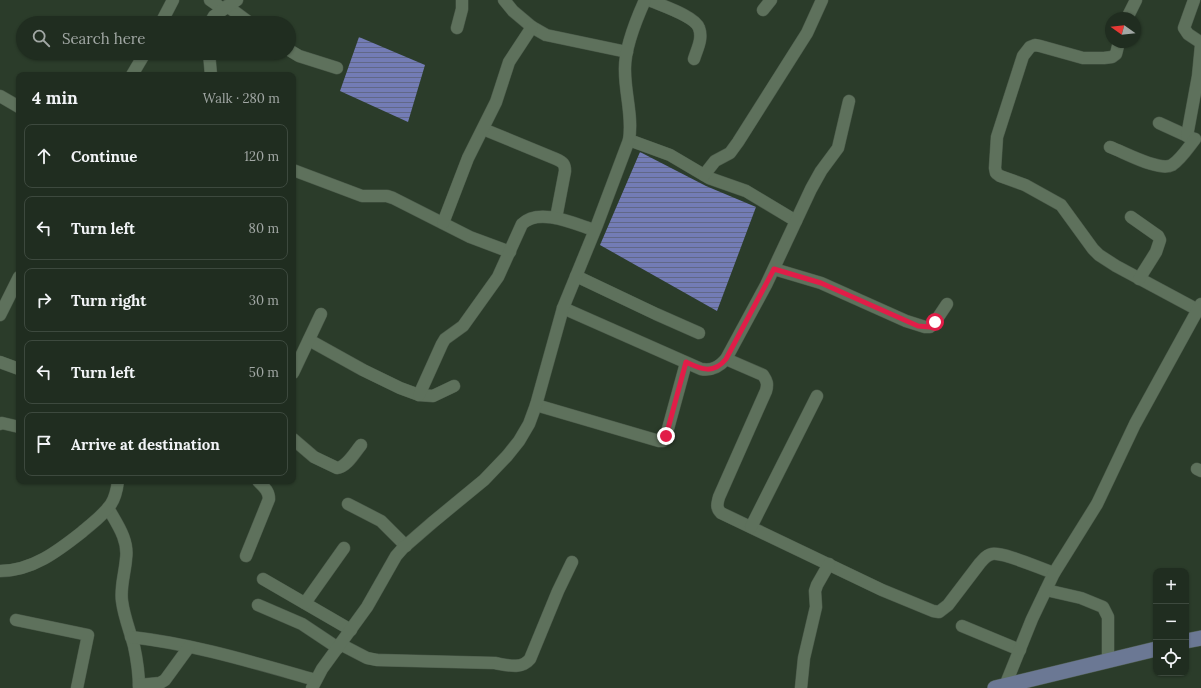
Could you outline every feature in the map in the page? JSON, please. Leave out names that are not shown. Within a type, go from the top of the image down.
[{"type":"main road","points":[[1189,640],[1201,638]]},
{"type":"main road","points":[[1000,687],[1039,683],[1108,660],[1153,650]]},
{"type":"street","points":[[165,16],[173,0]]},
{"type":"street","points":[[210,0],[229,5],[242,16]]},
{"type":"street","points":[[457,28],[462,9],[462,0]]},
{"type":"street","points":[[504,0],[513,11],[540,32],[551,36],[627,52]]},
{"type":"street","points":[[131,637],[162,641],[238,658],[314,684],[322,670],[367,606],[396,556],[484,480],[507,456],[519,441],[529,424],[536,405],[563,308],[629,140],[631,128],[624,69],[627,52],[637,18],[645,0]]},
{"type":"street","points":[[648,0],[688,17],[698,24],[700,30],[700,42],[694,59]]},
{"type":"street","points":[[763,10],[770,0]]},
{"type":"street","points":[[704,175],[715,162],[730,153],[738,142],[807,33],[822,0]]},
{"type":"street","points":[[1129,12],[1136,0]]},
{"type":"street","points":[[1110,147],[1153,165],[1166,167],[1174,163],[1194,139],[1201,45],[1200,42],[1188,34],[1184,28],[1194,0]]},
{"type":"street","points":[[214,16],[229,5]]},
{"type":"street","points":[[443,223],[468,158],[500,94],[509,62],[532,27]]},
{"type":"street","points":[[1000,687],[1020,650],[1032,618],[1054,573],[1096,504],[1135,424],[1199,307],[1139,279],[1099,255],[1061,205],[1025,185],[1000,176],[996,173],[997,137],[1026,50],[1030,46],[1040,46],[1083,58],[1104,58],[1112,57],[1116,54],[1117,48]]},
{"type":"street","points":[[296,54],[337,68]]},
{"type":"street","points":[[134,72],[141,60]]},
{"type":"street","points":[[210,60],[211,72]]},
{"type":"street","points":[[0,96],[16,105]]},
{"type":"street","points":[[563,308],[707,370],[721,365],[726,359],[774,269],[821,171],[838,148],[849,101]]},
{"type":"street","points":[[1160,123],[1194,139]]},
{"type":"street","points":[[483,129],[556,159],[565,165],[556,218]]},
{"type":"street","points":[[629,140],[670,155],[704,175],[746,191],[796,221]]},
{"type":"street","points":[[296,171],[362,196],[387,196],[393,198],[470,237],[510,252]]},
{"type":"street","points":[[419,395],[445,339],[463,326],[498,277],[525,220],[539,217],[556,218],[594,230]]},
{"type":"street","points":[[1130,217],[1160,240],[1156,252],[1139,279]]},
{"type":"street","points":[[774,269],[821,283],[925,327],[930,327],[935,322],[947,304]]},
{"type":"street","points":[[576,276],[698,333]]},
{"type":"street","points":[[0,315],[14,298]]},
{"type":"street","points":[[296,367],[322,314]]},
{"type":"street","points":[[309,340],[362,370],[400,388],[419,395],[433,396],[454,386]]},
{"type":"street","points":[[726,359],[763,375],[768,385],[717,504],[718,510],[721,513],[882,590],[933,611],[939,612],[948,605],[985,556],[991,554],[997,553],[1054,573]]},
{"type":"street","points":[[0,362],[16,368]]},
{"type":"street","points":[[536,405],[659,442],[663,441],[666,436],[686,362]]},
{"type":"street","points":[[751,527],[817,396]]},
{"type":"street","points":[[0,424],[2,423],[16,426]]},
{"type":"street","points":[[296,442],[314,457],[337,468],[341,468],[345,465],[361,445]]},
{"type":"street","points":[[0,583],[2,571],[14,570],[27,566],[61,549],[102,515],[112,503],[117,484]]},
{"type":"street","points":[[246,556],[269,500],[269,494],[261,484]]},
{"type":"street","points":[[348,504],[380,521],[406,546]]},
{"type":"street","points":[[108,508],[120,528],[126,548],[127,557],[121,595],[125,618],[138,669],[139,686],[160,683],[165,680],[189,647]]},
{"type":"street","points":[[305,603],[344,548]]},
{"type":"street","points":[[258,605],[302,624],[339,646],[367,658],[377,660],[520,666],[530,659],[558,590],[572,562]]},
{"type":"street","points":[[801,688],[804,658],[816,607],[815,591],[829,564]]},
{"type":"street","points":[[263,579],[351,630]]},
{"type":"street","points":[[1046,590],[1081,598],[1103,607],[1108,617],[1108,660]]},
{"type":"street","points":[[16,620],[88,635],[77,688]]},
{"type":"street","points":[[962,626],[1020,650]]},
{"type":"water","points":[[359,37],[425,65],[408,122],[340,91]]},
{"type":"water","points":[[640,152],[706,186],[756,207],[717,311],[600,245]]},
{"type":"route","points":[[666,436],[686,362],[690,365],[707,370],[721,365],[726,359],[774,269],[821,283],[918,326],[930,327],[935,322]]}]
